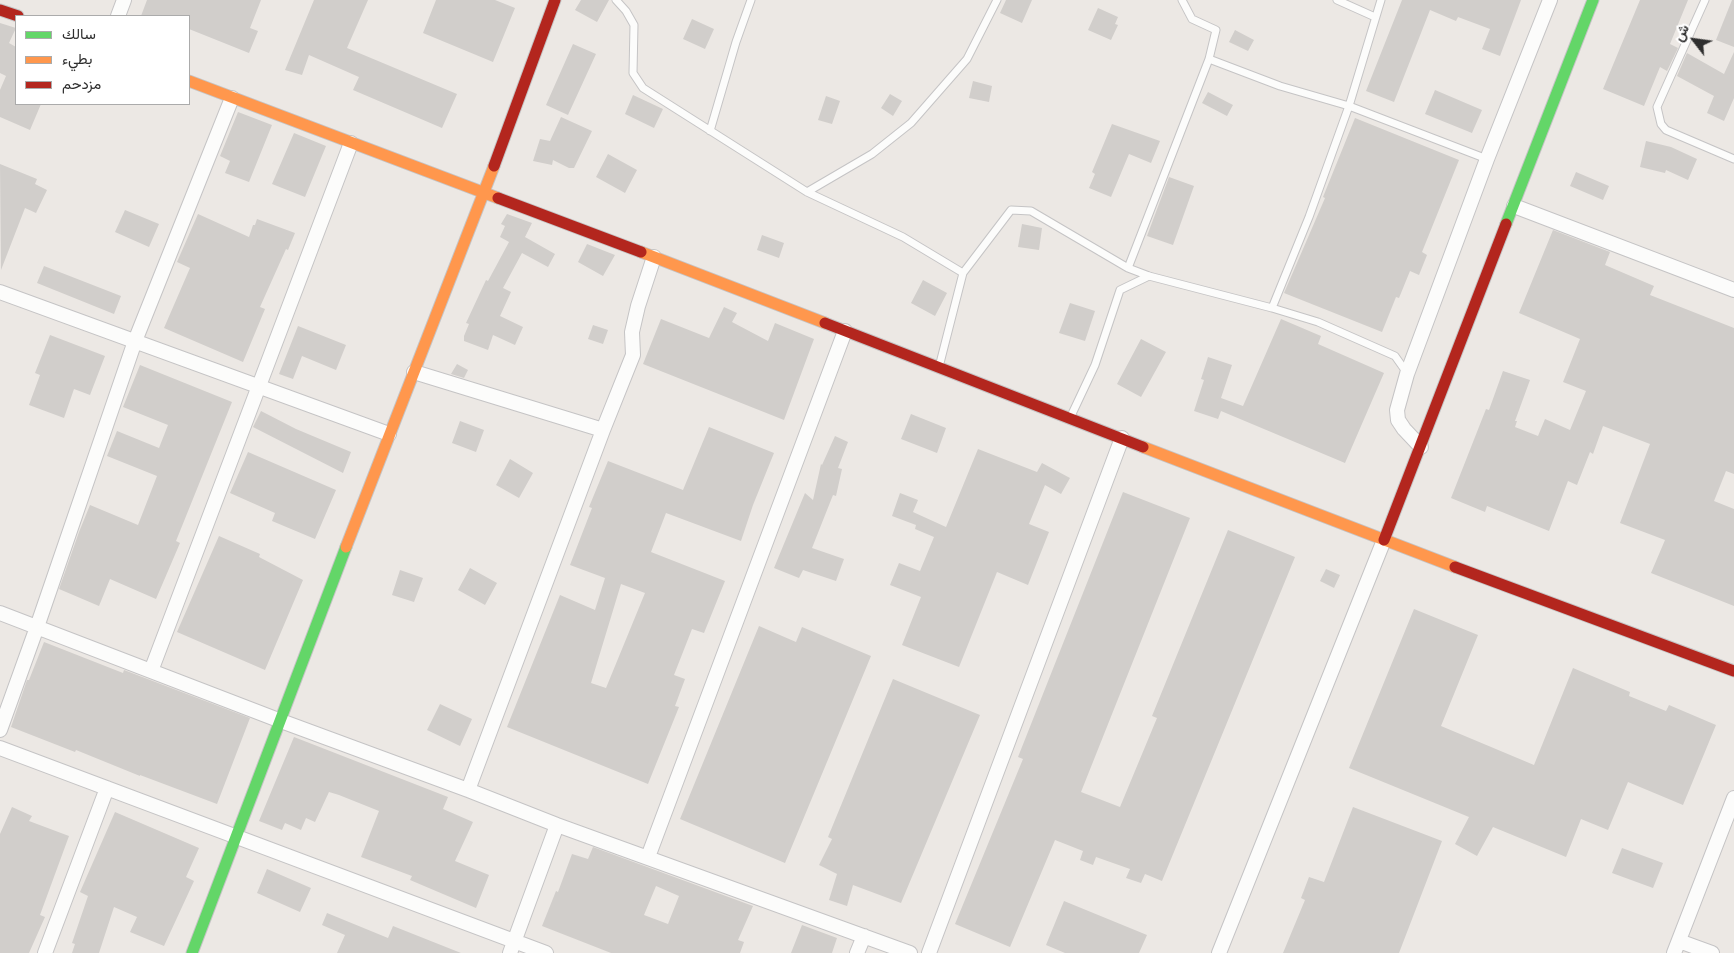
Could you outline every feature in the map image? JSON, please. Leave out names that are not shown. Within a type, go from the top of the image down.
[{"type":"street","points":[[118,15],[124,0]]},
{"type":"street","points":[[192,953],[484,193],[554,0]]},
{"type":"street","points":[[1421,447],[1398,420],[1397,410],[1408,374],[1486,159],[1550,0]]},
{"type":"street","points":[[1219,953],[1421,447],[1593,0]]},
{"type":"street","points":[[0,10],[15,15]]},
{"type":"street","points":[[190,81],[654,257],[1384,540],[1734,671]]},
{"type":"street","points":[[0,730],[38,627],[134,341],[232,98]]},
{"type":"street","points":[[151,671],[351,143]]},
{"type":"street","points":[[1514,206],[1734,290]]},
{"type":"street","points":[[468,790],[603,430],[633,356],[632,332],[638,306],[654,257]]},
{"type":"street","points":[[0,292],[390,434]]},
{"type":"street","points":[[648,857],[845,331]]},
{"type":"street","points":[[414,372],[603,430]]},
{"type":"street","points":[[929,953],[1122,438]]},
{"type":"street","points":[[0,613],[557,825],[910,953]]},
{"type":"street","points":[[0,748],[238,837],[512,947],[546,953]]},
{"type":"street","points":[[46,953],[107,788]]},
{"type":"street","points":[[1712,953],[1676,947],[1734,798]]},
{"type":"street","points":[[512,947],[557,825]]},
{"type":"street","points":[[857,953],[864,936]]},
{"type":"lane","points":[[616,0],[626,11],[634,25],[633,74],[643,88],[807,192],[904,237],[964,273]]},
{"type":"lane","points":[[710,131],[736,42],[751,0]]},
{"type":"lane","points":[[807,192],[872,154],[911,123],[966,59],[998,0]]},
{"type":"lane","points":[[1128,268],[1209,59],[1216,30],[1192,19],[1182,0]]},
{"type":"lane","points":[[1337,0],[1376,17]]},
{"type":"lane","points":[[1272,308],[1309,218],[1349,106],[1381,0]]},
{"type":"lane","points":[[1705,0],[1657,108],[1666,130],[1734,159]]},
{"type":"lane","points":[[1209,59],[1280,86],[1349,106],[1486,159]]},
{"type":"lane","points":[[939,367],[964,273],[1011,210],[1031,211],[1128,268],[1149,276],[1318,322],[1395,356],[1408,374]]},
{"type":"lane","points":[[1070,419],[1095,364],[1120,290],[1149,276]]},
{"type":"building","points":[[147,0],[261,0],[250,28],[258,31],[249,53],[190,29],[190,15],[141,15]]},
{"type":"building","points":[[314,0],[368,0],[347,48],[457,94],[442,128],[353,90],[359,77],[309,55],[302,75],[285,70]]},
{"type":"building","points":[[436,0],[495,0],[515,8],[493,62],[423,33]]},
{"type":"building","points":[[581,0],[609,0],[597,22],[575,10]]},
{"type":"building","points":[[1006,0],[1032,0],[1022,23],[1000,13]]},
{"type":"building","points":[[1402,0],[1521,0],[1500,56],[1482,49],[1490,29],[1458,17],[1456,21],[1430,10],[1394,102],[1366,91]]},
{"type":"building","points":[[1640,0],[1688,0],[1670,44],[1678,48],[1667,71],[1660,67],[1644,106],[1603,89]]},
{"type":"building","points":[[1732,0],[1734,0],[1734,47],[1716,40]]},
{"type":"building","points":[[1098,8],[1118,17],[1115,24],[1118,25],[1111,40],[1088,30]]},
{"type":"building","points":[[692,19],[714,29],[705,49],[683,39]]},
{"type":"building","points":[[0,23],[15,28],[9,43],[15,46],[15,105],[41,105],[30,130],[0,117],[0,90],[6,76],[0,73]]},
{"type":"building","points":[[1235,30],[1254,40],[1248,51],[1229,42]]},
{"type":"building","points":[[573,44],[596,54],[568,115],[546,105]]},
{"type":"building","points":[[1734,52],[1734,98],[1724,121],[1707,113],[1714,96],[1677,76],[1687,53],[1724,74]]},
{"type":"building","points":[[973,81],[992,86],[989,102],[969,98]]},
{"type":"building","points":[[1435,90],[1482,110],[1472,133],[1425,114]]},
{"type":"building","points":[[1208,92],[1233,105],[1227,116],[1202,103]]},
{"type":"building","points":[[890,94],[902,101],[893,116],[881,108]]},
{"type":"building","points":[[633,95],[663,109],[654,128],[625,114]]},
{"type":"building","points":[[826,96],[840,101],[832,124],[818,120]]},
{"type":"building","points":[[238,112],[272,125],[249,182],[225,173],[230,161],[220,156]]},
{"type":"building","points":[[561,117],[592,131],[574,168],[569,168],[553,160],[552,165],[533,161],[540,139],[550,141]]},
{"type":"building","points":[[1355,118],[1459,160],[1422,252],[1427,255],[1419,275],[1410,271],[1399,298],[1396,297],[1382,332],[1284,293],[1325,198],[1323,197]]},
{"type":"building","points":[[1112,124],[1160,141],[1151,163],[1129,154],[1111,197],[1089,188],[1095,174],[1092,172]]},
{"type":"building","points":[[294,133],[326,146],[305,197],[272,184]]},
{"type":"building","points":[[1646,141],[1671,147],[1697,159],[1688,180],[1666,170],[1665,173],[1640,167]]},
{"type":"building","points":[[608,154],[637,170],[625,193],[596,177]]},
{"type":"building","points":[[0,164],[37,179],[35,184],[47,190],[36,213],[25,208],[1,270]]},
{"type":"building","points":[[1576,172],[1609,186],[1603,200],[1570,186]]},
{"type":"building","points":[[1169,177],[1194,186],[1173,245],[1147,236]]},
{"type":"building","points":[[125,210],[159,224],[149,247],[115,232]]},
{"type":"building","points":[[198,214],[249,237],[257,219],[295,233],[260,307],[265,309],[243,362],[164,328],[190,268],[177,262]]},
{"type":"building","points":[[507,214],[532,223],[525,237],[555,254],[548,267],[522,253],[503,288],[511,292],[500,316],[523,327],[515,345],[493,335],[488,350],[464,341],[464,336],[469,324],[466,323],[486,280],[488,281],[509,242],[500,237],[505,226],[501,224]]},
{"type":"building","points":[[1022,224],[1042,228],[1039,250],[1018,247]]},
{"type":"building","points":[[1553,230],[1610,252],[1605,265],[1654,286],[1650,295],[1734,328],[1734,474],[1726,471],[1714,501],[1734,509],[1734,606],[1651,573],[1665,540],[1620,523],[1650,444],[1603,426],[1593,454],[1590,452],[1577,485],[1568,481],[1549,531],[1487,506],[1485,512],[1451,498],[1486,409],[1489,410],[1503,371],[1530,380],[1515,421],[1517,421],[1515,427],[1538,436],[1545,419],[1570,430],[1586,391],[1563,382],[1580,339],[1519,313]]},
{"type":"building","points":[[762,235],[784,243],[779,258],[757,250]]},
{"type":"building","points":[[587,244],[615,255],[603,276],[578,262]]},
{"type":"building","points":[[44,266],[121,296],[114,314],[37,283]]},
{"type":"building","points":[[923,280],[947,293],[935,316],[911,303]]},
{"type":"building","points":[[1070,303],[1095,311],[1085,341],[1059,333]]},
{"type":"building","points":[[724,307],[737,313],[732,322],[768,341],[775,323],[814,339],[784,420],[643,364],[661,319],[709,338]]},
{"type":"building","points":[[1281,319],[1321,336],[1318,344],[1384,373],[1345,463],[1221,411],[1218,419],[1194,411],[1204,380],[1201,379],[1208,357],[1232,365],[1221,398],[1243,406]]},
{"type":"building","points":[[593,325],[608,330],[603,344],[588,339]]},
{"type":"building","points":[[298,326],[346,345],[336,370],[302,356],[293,379],[279,374]]},
{"type":"building","points":[[50,335],[105,356],[90,395],[74,389],[64,418],[29,405],[40,375],[35,373]]},
{"type":"building","points":[[1141,339],[1166,352],[1141,397],[1117,384]]},
{"type":"building","points":[[457,364],[468,370],[464,378],[451,374]]},
{"type":"building","points":[[140,365],[232,402],[176,541],[180,543],[156,599],[110,579],[99,606],[59,589],[90,505],[138,525],[157,476],[107,456],[117,431],[159,448],[168,425],[123,407]]},
{"type":"building","points":[[261,411],[296,429],[351,452],[343,473],[253,427]]},
{"type":"building","points":[[911,414],[946,428],[937,453],[901,439]]},
{"type":"building","points":[[460,421],[484,430],[476,452],[452,443]]},
{"type":"building","points":[[709,427],[774,453],[741,541],[666,513],[651,552],[725,581],[704,633],[692,629],[674,675],[685,679],[675,706],[679,707],[648,784],[507,727],[560,595],[595,610],[605,578],[570,565],[592,508],[589,507],[608,461],[683,490]],"holes":[[[621,584],[645,593],[606,688],[591,683]]]},
{"type":"building","points":[[835,436],[848,442],[838,468],[842,469],[836,496],[833,495],[812,548],[844,559],[836,581],[803,570],[799,578],[774,568],[805,493],[813,500],[821,464]]},
{"type":"building","points":[[978,449],[1037,472],[1042,463],[1070,478],[1061,494],[1045,485],[1029,524],[1049,532],[1028,585],[997,572],[959,667],[902,645],[921,597],[890,585],[899,563],[920,571],[934,537],[915,529],[916,525],[892,516],[900,493],[918,500],[913,512],[946,527]]},
{"type":"building","points":[[248,452],[336,490],[315,539],[272,521],[275,513],[230,493]]},
{"type":"building","points":[[510,459],[533,473],[519,498],[496,485]]},
{"type":"building","points":[[1123,492],[1190,518],[1081,792],[1120,807],[1157,718],[1152,716],[1228,530],[1295,557],[1162,881],[1145,874],[1141,883],[1126,878],[1130,869],[1096,857],[1093,865],[1080,860],[1083,851],[1055,840],[1010,947],[955,924],[1023,759],[1018,757]]},
{"type":"building","points":[[219,536],[260,554],[259,557],[303,580],[265,670],[177,632]]},
{"type":"building","points":[[470,568],[497,583],[485,605],[458,590]]},
{"type":"building","points":[[1326,569],[1340,575],[1334,588],[1320,581]]},
{"type":"building","points":[[400,570],[423,578],[414,602],[392,595]]},
{"type":"building","points":[[1414,609],[1478,635],[1441,726],[1534,765],[1573,668],[1630,692],[1629,696],[1666,711],[1669,705],[1716,725],[1683,805],[1628,782],[1608,830],[1581,819],[1566,857],[1493,827],[1477,856],[1455,844],[1469,817],[1349,768]]},
{"type":"building","points":[[759,626],[796,642],[802,627],[871,656],[785,863],[680,819]]},
{"type":"building","points":[[44,642],[123,673],[124,670],[250,718],[217,804],[11,727],[27,680],[29,680]]},
{"type":"building","points":[[893,679],[980,715],[901,903],[853,885],[847,906],[829,900],[837,874],[819,865],[832,839],[828,837]]},
{"type":"building","points":[[440,704],[472,719],[460,746],[427,730]]},
{"type":"building","points":[[294,737],[448,797],[443,809],[473,822],[455,861],[489,875],[476,908],[410,880],[412,876],[361,857],[379,811],[329,792],[315,822],[306,818],[301,830],[285,823],[282,830],[259,821]]},
{"type":"building","points":[[12,807],[32,816],[29,821],[69,836],[40,915],[45,917],[29,953],[0,953],[0,834]]},
{"type":"building","points":[[1353,807],[1442,841],[1399,953],[1283,953],[1305,900],[1301,898],[1309,877],[1324,882]]},
{"type":"building","points":[[115,812],[199,848],[186,877],[194,881],[164,946],[130,932],[137,917],[114,907],[99,953],[72,953],[75,944],[72,943],[88,896],[80,892]]},
{"type":"building","points":[[593,847],[753,906],[738,940],[744,942],[740,953],[611,953],[542,926],[556,891],[558,892],[572,854],[588,859]],"holes":[[[656,886],[679,896],[668,924],[644,915]]]},
{"type":"building","points":[[1622,848],[1663,863],[1653,888],[1612,873]]},
{"type":"building","points":[[267,869],[311,888],[300,912],[257,893]]},
{"type":"building","points":[[1064,901],[1147,935],[1139,953],[1065,953],[1046,945]]},
{"type":"building","points":[[327,913],[388,938],[393,926],[461,953],[337,953],[345,935],[322,925]]},
{"type":"building","points":[[802,925],[837,938],[832,953],[791,953]]},
{"type":"traffic: fast","points":[[1506,224],[1593,0]]},
{"type":"traffic: fast","points":[[192,953],[346,547]]},
{"type":"traffic: slow","points":[[190,81],[498,198]]},
{"type":"traffic: slow","points":[[346,547],[494,166]]},
{"type":"traffic: slow","points":[[641,252],[825,323]]},
{"type":"traffic: slow","points":[[1143,447],[1455,567]]},
{"type":"traffic: jam","points":[[494,166],[555,0]]},
{"type":"traffic: jam","points":[[0,10],[15,15]]},
{"type":"traffic: jam","points":[[498,198],[641,252]]},
{"type":"traffic: jam","points":[[1384,540],[1506,224]]},
{"type":"traffic: jam","points":[[825,323],[1143,447]]},
{"type":"traffic: jam","points":[[1455,567],[1734,671]]}]
